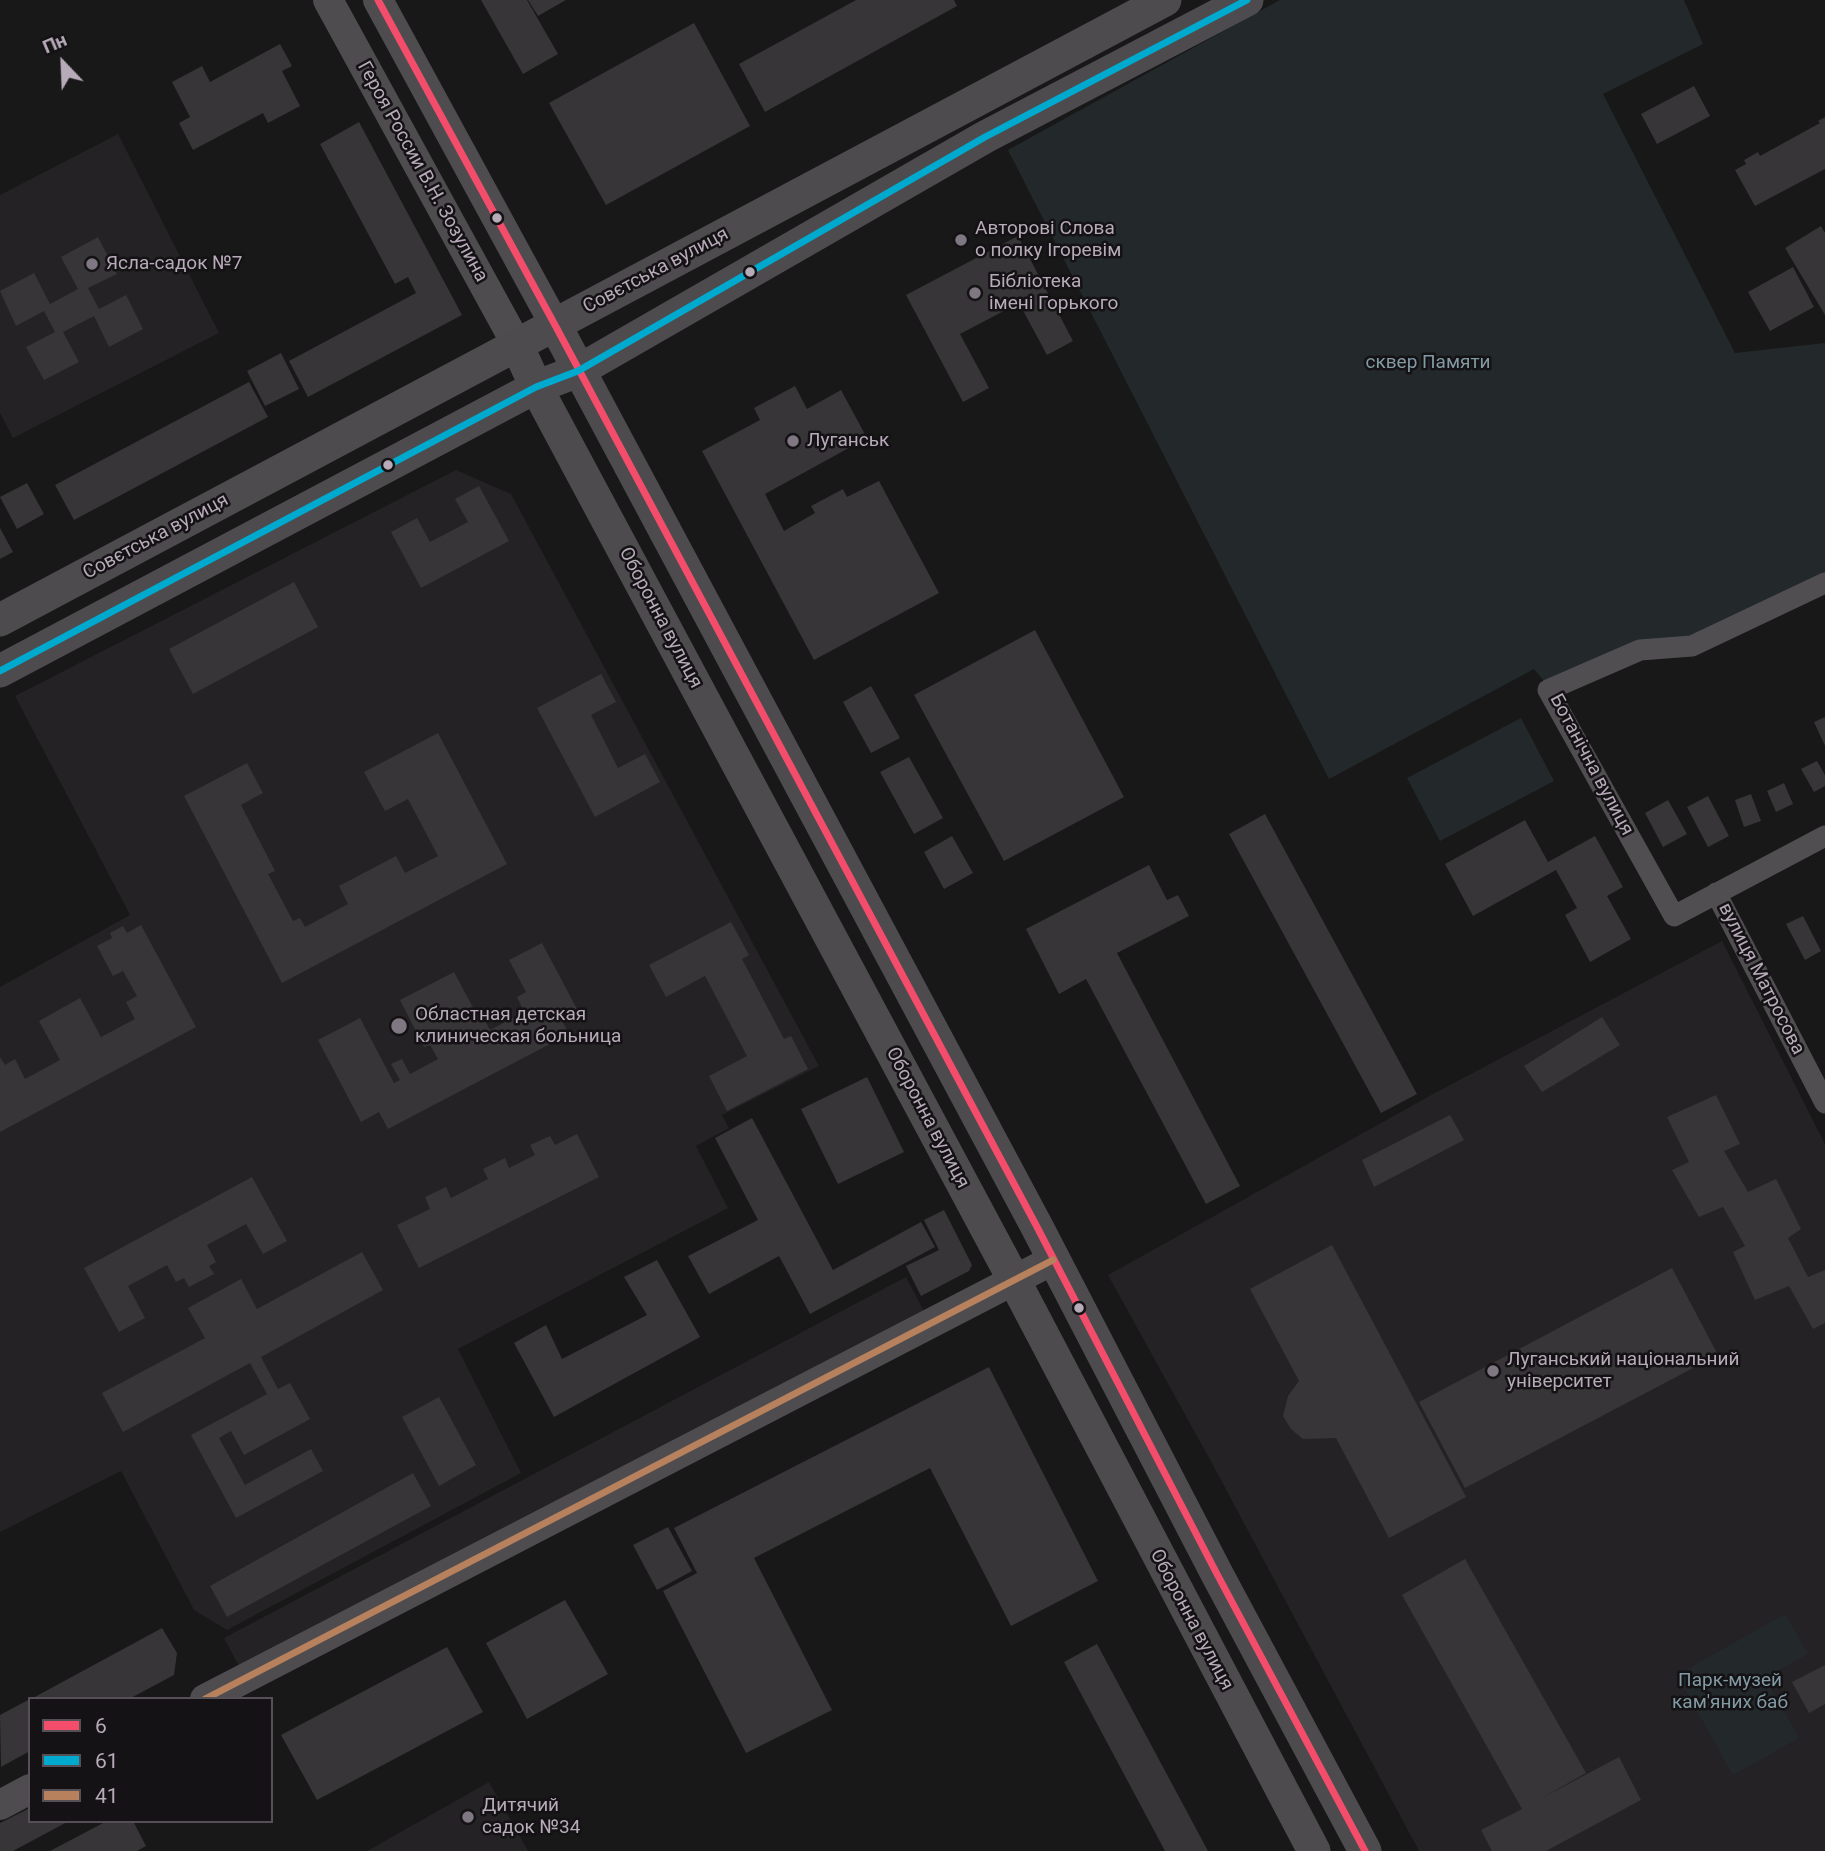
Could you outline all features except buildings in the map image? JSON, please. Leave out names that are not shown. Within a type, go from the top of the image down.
[{"type":"main road","name":"Совєтська вулиця","points":[[0,620],[1165,0]]},
{"type":"main road","points":[[0,671],[536,387],[578,371],[985,137],[1247,0]]},
{"type":"main road","points":[[555,325],[1366,1851]]},
{"type":"main road","name":"Оборонна вулиця","points":[[517,345],[536,387],[1014,1280],[1314,1851]]},
{"type":"street","name":"Героя России В.Н. Зозулина","points":[[328,0],[517,345]]},
{"type":"street","points":[[378,0],[555,325]]},
{"type":"street","name":"Ботанічна вулиця","points":[[1716,893],[1674,916],[1548,690],[1640,650],[1692,646],[1825,583]]},
{"type":"street","points":[[1716,893],[1825,836]]},
{"type":"street","name":"вулиця Матросова","points":[[1716,893],[1825,1103]]},
{"type":"street","points":[[209,1697],[1053,1260]]},
{"type":"street","points":[[0,1805],[28,1790]]},
{"type":"shaded area","name":"Ясла-садок №7","points":[[118,134],[219,333],[13,438],[0,413],[0,195]]},
{"type":"shaded area","name":"Областная детская клиническая больница","points":[[456,470],[511,494],[819,1066],[722,1115],[729,1128],[696,1146],[728,1208],[458,1349],[521,1473],[227,1630],[194,1610],[121,1471],[0,1532],[0,987],[130,915],[15,696]]},
{"type":"shaded area","name":"Луганський національний університет","points":[[1722,941],[1825,1144],[1825,1851],[1419,1851],[1108,1275],[1433,1094]]},
{"type":"shaded area","points":[[906,1277],[925,1313],[243,1674],[224,1638]]},
{"type":"shaded area","name":"Дитячий садок №34","points":[[489,1782],[528,1851],[367,1851]]},
{"type":"green space","name":"сквер Памяти","points":[[1280,0],[1684,0],[1703,44],[1603,94],[1735,353],[1825,343],[1825,579],[1744,619],[1548,686],[1534,669],[1329,779],[1008,150]]},
{"type":"green space","points":[[1521,718],[1554,781],[1440,841],[1407,778]]},
{"type":"green space","name":"Парк-музей кам'яних баб","points":[[1785,1614],[1808,1654],[1765,1678],[1799,1738],[1733,1775],[1677,1675]]},
{"type":"transit line","name":"6","points":[[378,0],[555,325],[1036,1225],[1217,1574],[1365,1851]]},
{"type":"transit line","name":"61","points":[[0,671],[536,387],[578,371],[985,137],[1247,0]]},
{"type":"transit line","name":"41","points":[[209,1697],[1053,1260]]},
{"type":"place","name":"Авторові Слова о полку Ігоревім","points":[[961,240]]},
{"type":"place","name":"Ясла-садок №7","points":[[92,264]]},
{"type":"place","name":"Бібліотека імені Горького","points":[[975,293]]},
{"type":"place","name":"Луганськ","points":[[793,441]]},
{"type":"place","name":"Областная детская клиническая больница","points":[[399,1026]]},
{"type":"place","name":"Луганський національний університет","points":[[1493,1371]]},
{"type":"place","name":"Дитячий садок №34","points":[[468,1817]]}]
